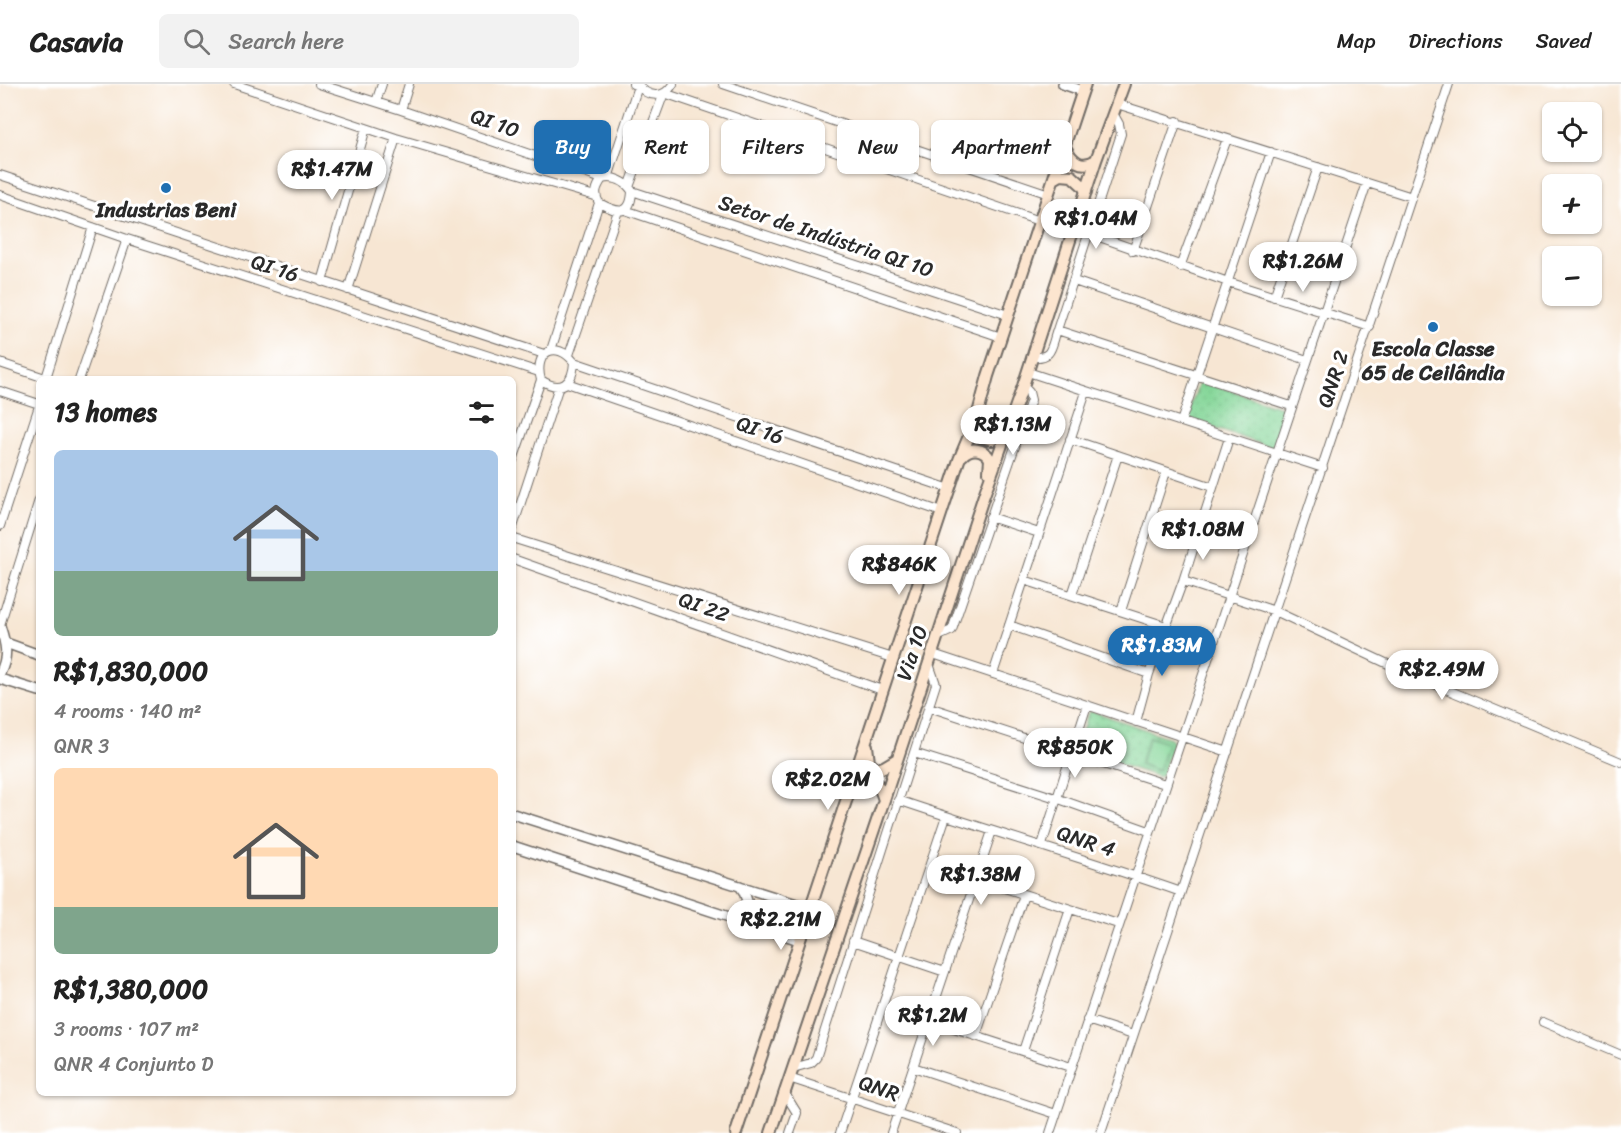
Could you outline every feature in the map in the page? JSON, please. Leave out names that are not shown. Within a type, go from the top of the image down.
[{"type":"main road","name":"Via 10","points":[[771,1132],[939,636],[984,495],[1028,372],[1096,160],[1124,84]]},
{"type":"main road","name":"Via 10","points":[[1072,125],[1084,87]]},
{"type":"main road","points":[[1072,158],[1082,165],[1096,160]]},
{"type":"main road","name":"Via 10","points":[[736,1133],[959,460],[977,417],[1008,315],[1056,174]]},
{"type":"main road","points":[[1054,179],[1061,175],[1072,176],[1086,192]]},
{"type":"main road","points":[[977,417],[979,434],[987,440],[998,436],[1010,421]]},
{"type":"main road","points":[[959,460],[967,450],[980,449],[988,455],[989,467],[984,495]]},
{"type":"main road","points":[[866,740],[869,762],[875,767],[882,768],[897,759]]},
{"type":"main road","points":[[853,782],[862,778],[871,778],[878,784],[884,800]]},
{"type":"main road","points":[[741,1118],[744,1133]]},
{"type":"street","points":[[234,84],[396,138],[597,199],[622,210],[1001,337]]},
{"type":"street","name":"QI 10","points":[[319,84],[605,178]]},
{"type":"street","points":[[376,102],[382,84]]},
{"type":"street","points":[[400,110],[409,84]]},
{"type":"street","points":[[516,451],[540,376],[540,363],[547,352],[597,199],[597,187],[605,178],[636,85],[650,95],[657,96],[673,84]]},
{"type":"street","points":[[723,84],[1049,194]]},
{"type":"street","points":[[1063,84],[1084,87]]},
{"type":"street","points":[[1370,327],[1449,84]]},
{"type":"street","points":[[540,376],[550,386],[559,386],[567,383],[573,373],[572,359],[622,210],[632,201],[630,189],[664,93]]},
{"type":"street","points":[[664,93],[1040,221]]},
{"type":"street","points":[[1117,104],[1177,121],[1412,197]]},
{"type":"street","points":[[1032,357],[1047,356],[1074,281],[1121,134],[1114,115]]},
{"type":"street","points":[[1133,251],[1177,121]]},
{"type":"street","points":[[322,282],[366,128]]},
{"type":"street","points":[[348,290],[396,138]]},
{"type":"street","points":[[1180,267],[1227,139]]},
{"type":"street","points":[[1181,422],[1271,152]]},
{"type":"street","points":[[1274,297],[1318,167]]},
{"type":"street","points":[[0,175],[322,282],[547,352],[562,351],[572,359],[950,489]]},
{"type":"street","points":[[605,178],[618,180],[630,189]]},
{"type":"street","points":[[1135,876],[1367,183]]},
{"type":"street","name":"Setor de Indústria QI 10","points":[[630,189],[1008,315]]},
{"type":"street","name":"QI 16","points":[[0,195],[540,376]]},
{"type":"street","points":[[49,376],[93,227]]},
{"type":"street","name":"QNR 2","points":[[1088,233],[1180,267],[1370,327],[1228,752]]},
{"type":"street","points":[[80,376],[127,239]]},
{"type":"street","points":[[1074,281],[1307,360]]},
{"type":"street","name":"QNR 2","points":[[1057,330],[1291,406]]},
{"type":"street","points":[[0,363],[39,376]]},
{"type":"street","points":[[1028,372],[1323,468]]},
{"type":"street","name":"QI 16","points":[[567,383],[942,512]]},
{"type":"street","points":[[516,518],[559,386]]},
{"type":"street","points":[[939,636],[952,630],[1031,400],[1029,392],[1023,386]]},
{"type":"street","points":[[0,391],[36,404]]},
{"type":"street","points":[[993,674],[1086,392]]},
{"type":"street","points":[[0,526],[36,414]]},
{"type":"street","points":[[1136,722],[1149,674],[1229,438]]},
{"type":"street","points":[[1070,439],[1213,487]]},
{"type":"street","points":[[1072,596],[1118,455]]},
{"type":"street","points":[[1120,611],[1166,471]]},
{"type":"street","points":[[0,673],[7,656],[6,643],[0,625],[36,510]]},
{"type":"street","points":[[990,517],[1039,533]]},
{"type":"street","points":[[516,537],[893,658]]},
{"type":"street","name":"QI 22","points":[[516,560],[882,690]]},
{"type":"street","points":[[1024,580],[1166,626]]},
{"type":"street","points":[[1182,581],[1275,611],[1405,672],[1621,762]]},
{"type":"street","points":[[1009,626],[1149,674]]},
{"type":"street","points":[[6,643],[36,654]]},
{"type":"street","points":[[791,1073],[816,1058],[936,684],[931,659],[993,674],[1228,752],[1101,1133]]},
{"type":"street","points":[[0,679],[36,690]]},
{"type":"street","name":"QNR 4","points":[[1087,705],[1042,845],[1181,892]]},
{"type":"street","points":[[929,707],[1165,784]]},
{"type":"street","points":[[914,753],[1056,798],[1149,831]]},
{"type":"street","points":[[898,800],[1042,845]]},
{"type":"street","points":[[516,815],[810,908]]},
{"type":"street","points":[[840,1133],[946,816]]},
{"type":"street","points":[[891,1133],[992,831]]},
{"type":"street","points":[[516,847],[799,940]]},
{"type":"street","name":"QNR 4","points":[[1071,1066],[1135,876]]},
{"type":"street","points":[[976,879],[1118,924]]},
{"type":"street","points":[[733,918],[741,915],[748,904],[740,886]]},
{"type":"street","points":[[976,1036],[1023,895]]},
{"type":"street","points":[[1023,1051],[1070,909]]},
{"type":"street","points":[[853,941],[945,972]]},
{"type":"street","points":[[1087,1020],[1133,1035]]},
{"type":"street","points":[[929,1021],[1071,1066],[1050,1133]]},
{"type":"street","points":[[1543,1022],[1621,1055]]},
{"type":"street","points":[[913,1067],[1056,1114]]},
{"type":"street","name":"QNR","points":[[791,1073],[852,1098],[957,1133]]},
{"type":"street","points":[[784,1092],[797,1113],[790,1133]]},
{"type":"green space","points":[[1203,381],[1284,408],[1286,410],[1274,446],[1272,448],[1189,420],[1187,416],[1199,383]]},
{"type":"green space","points":[[1092,711],[1170,738],[1173,743],[1162,775],[1159,777],[1080,752],[1077,746],[1088,713]]},
{"type":"green space","points":[[1149,737],[1168,743],[1158,771],[1140,764]]},
{"type":"place","name":"Industrias Beni","points":[[166,188]]},
{"type":"place","name":"Escola Classe 65 de Ceilândia","points":[[1433,327]]}]
